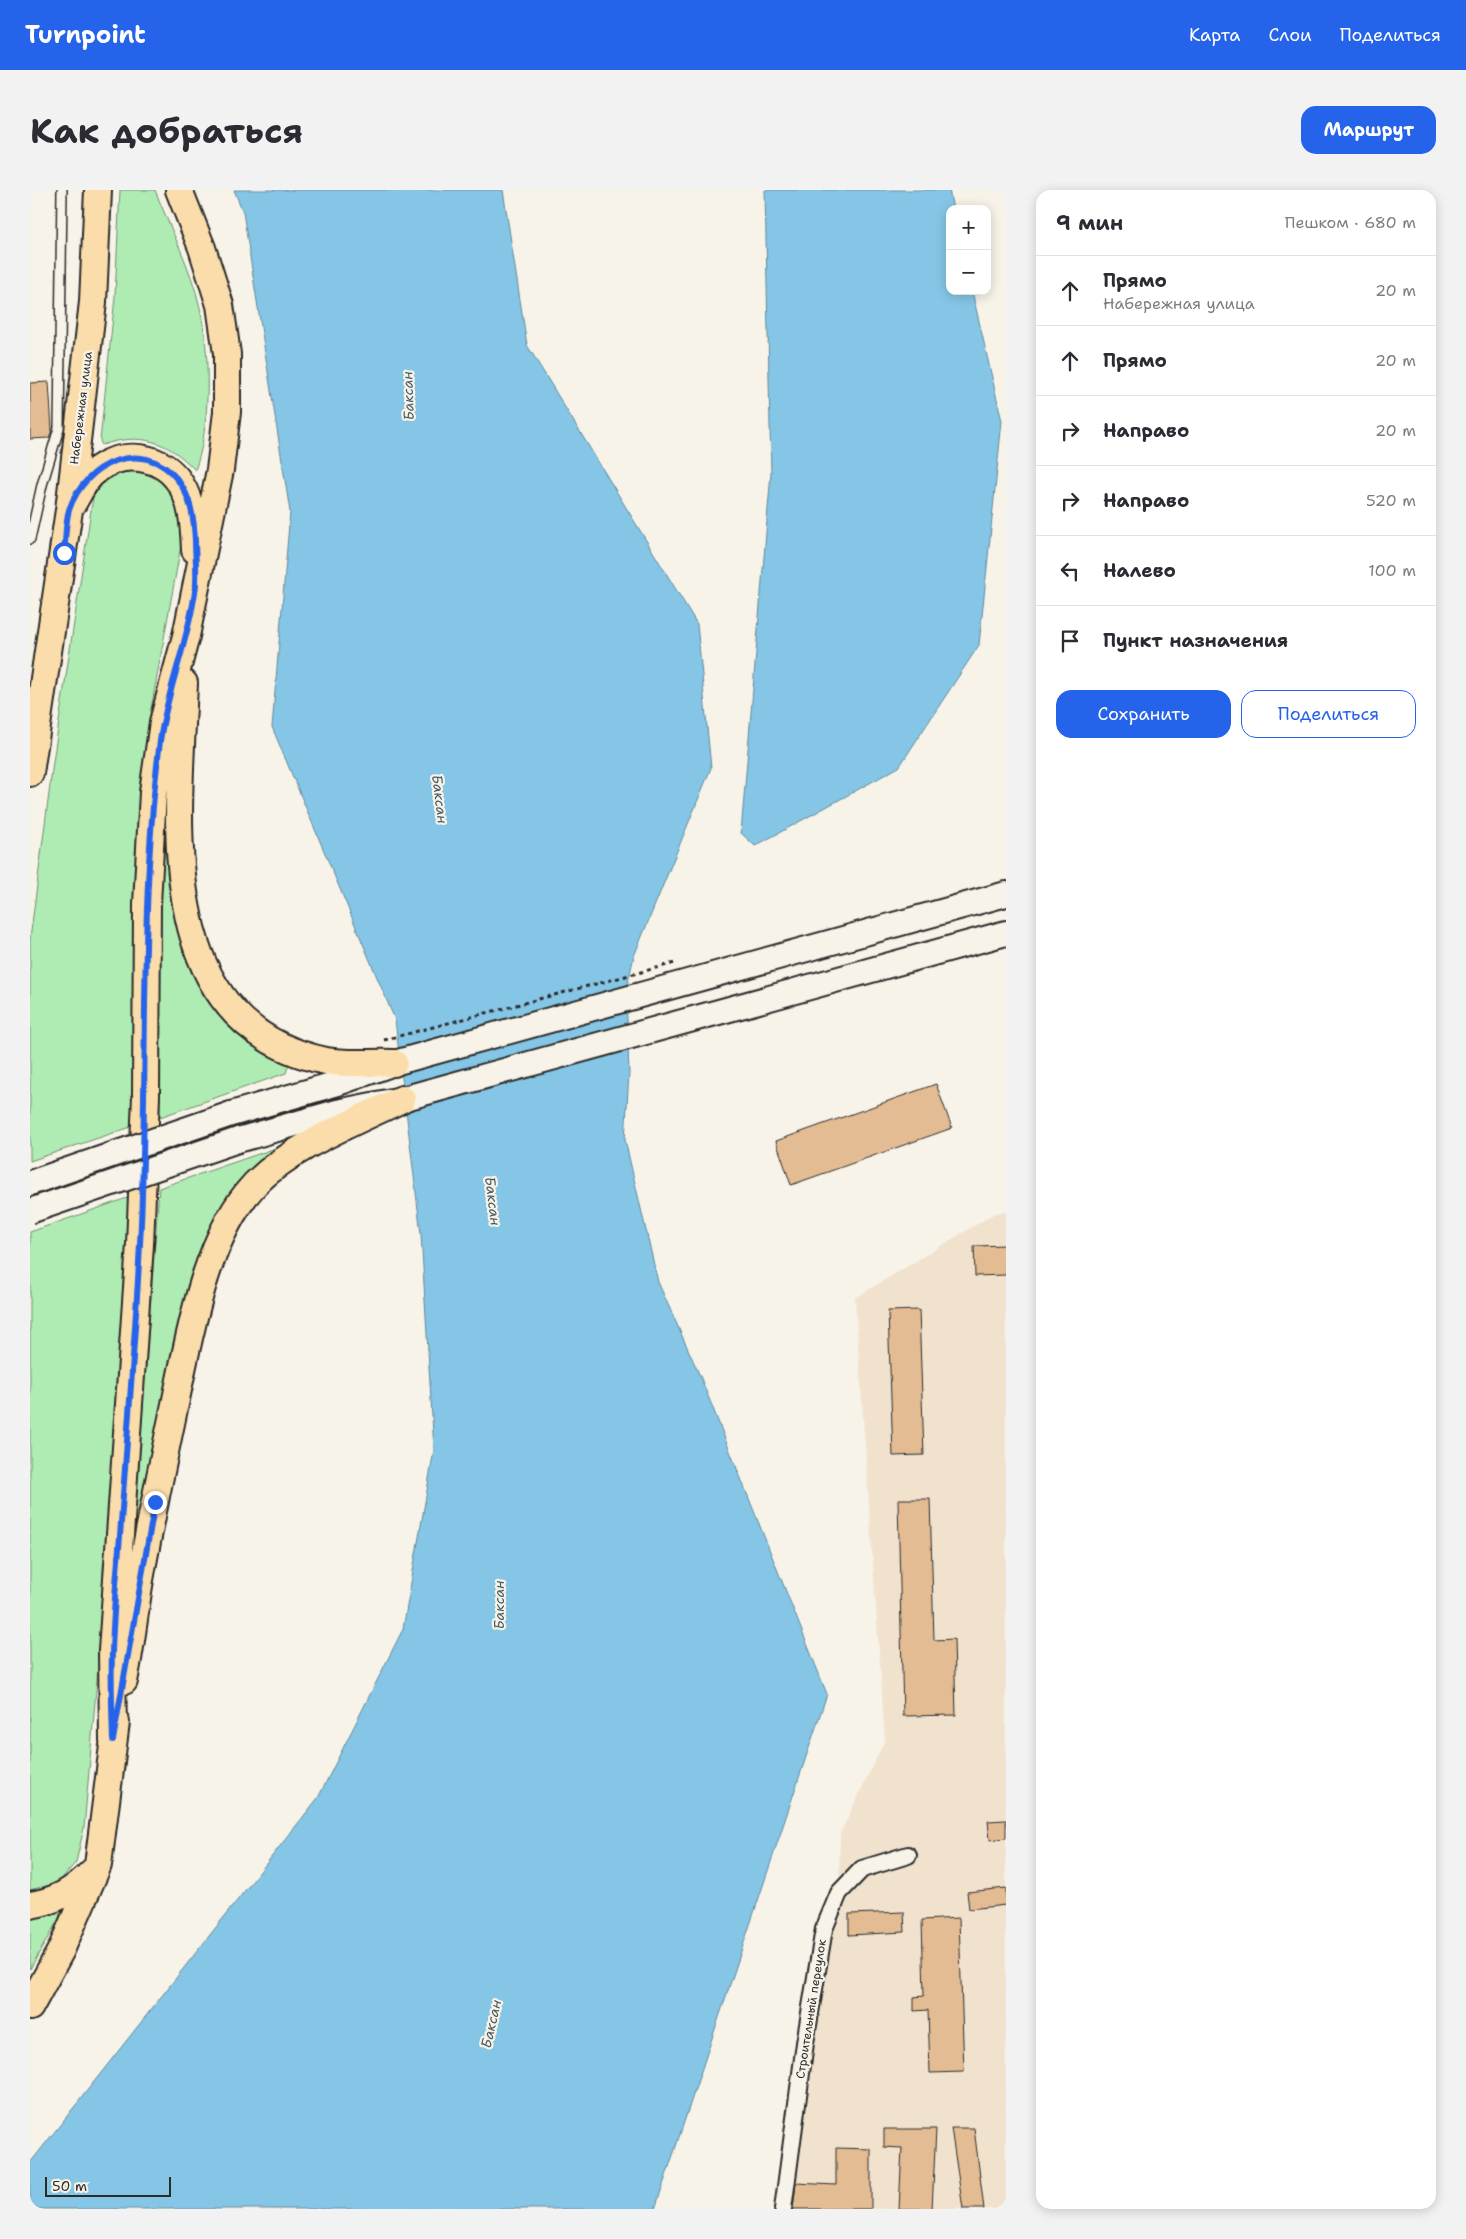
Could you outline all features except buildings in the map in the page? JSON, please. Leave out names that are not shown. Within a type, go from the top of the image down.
[{"type":"main road","name":"Набережная улица","points":[[30,773],[69,510],[93,302],[98,190]]},
{"type":"main road","points":[[113,1740],[112,1651],[140,1244],[146,1096],[147,904],[153,792],[163,722],[186,636],[220,470],[227,412],[227,354],[220,305],[202,248],[179,190]]},
{"type":"main road","points":[[69,510],[84,483],[97,469],[114,461],[131,457],[150,459],[166,467],[180,482],[189,501],[194,523],[196,588]]},
{"type":"main road","points":[[186,636],[179,788],[180,858],[188,918],[200,958],[212,982],[232,1008],[253,1028],[274,1042],[293,1051],[327,1061],[393,1051],[642,995],[1006,894]]},
{"type":"main road","points":[[30,1211],[238,1140],[337,1112],[402,1099],[1006,933]]},
{"type":"main road","points":[[30,1183],[231,1114],[338,1083],[393,1051]]},
{"type":"main road","points":[[30,2007],[61,1950],[98,1865],[113,1740],[130,1653],[140,1582],[181,1374],[204,1284],[218,1243],[235,1210],[256,1183],[285,1160],[317,1141],[402,1099]]},
{"type":"main road","points":[[30,1905],[64,1896],[81,1884],[98,1865]]},
{"type":"street","name":"Строительный переулок","points":[[783,2209],[805,2043],[824,1929],[839,1893],[862,1869],[908,1855]]},
{"type":"lane","points":[[30,539],[42,485],[60,428],[62,190]]},
{"type":"path","points":[[393,1051],[655,968]]},
{"type":"shaded area","points":[[1006,1212],[1006,2209],[783,2209],[805,2043],[839,1893],[840,1834],[885,1740],[855,1298],[995,1213]]},
{"type":"green space","points":[[120,190],[155,190],[186,263],[196,293],[206,346],[207,390],[204,433],[195,470],[175,452],[153,442],[129,439],[102,445],[100,441],[115,297]]},
{"type":"green space","points":[[130,466],[154,471],[174,485],[184,529],[151,709],[144,764],[134,1126],[30,1161],[30,939],[54,755],[93,497],[107,475]]},
{"type":"green space","points":[[167,781],[180,930],[290,1059],[286,1073],[160,1117],[160,921]]},
{"type":"green space","points":[[273,1149],[277,1155],[227,1204],[130,1583],[159,1188]]},
{"type":"green space","points":[[130,1197],[106,1576],[84,1828],[76,1862],[58,1883],[30,1890],[30,1232]]},
{"type":"green space","points":[[60,1911],[59,1918],[30,1969],[30,1915]]},
{"type":"water","name":"Баксан","points":[[234,190],[503,190],[527,345],[697,624],[711,768],[634,956],[626,991],[629,1073],[625,1140],[658,1282],[700,1376],[827,1694],[655,2209],[30,2209],[30,2163],[318,1798],[403,1629],[434,1450],[421,1234],[395,1020],[272,727],[290,512],[243,212]]},
{"type":"water","points":[[765,190],[949,190],[952,205],[946,205],[946,295],[973,295],[1002,421],[979,645],[899,767],[755,846],[741,833],[771,473]]},
{"type":"route","points":[[64,553],[69,510],[84,483],[97,469],[114,461],[131,457],[150,459],[166,467],[180,482],[189,501],[194,523],[196,588],[186,636],[163,722],[153,792],[147,904],[146,1096],[140,1244],[112,1651],[113,1740],[130,1653],[140,1582],[155,1502]]}]
